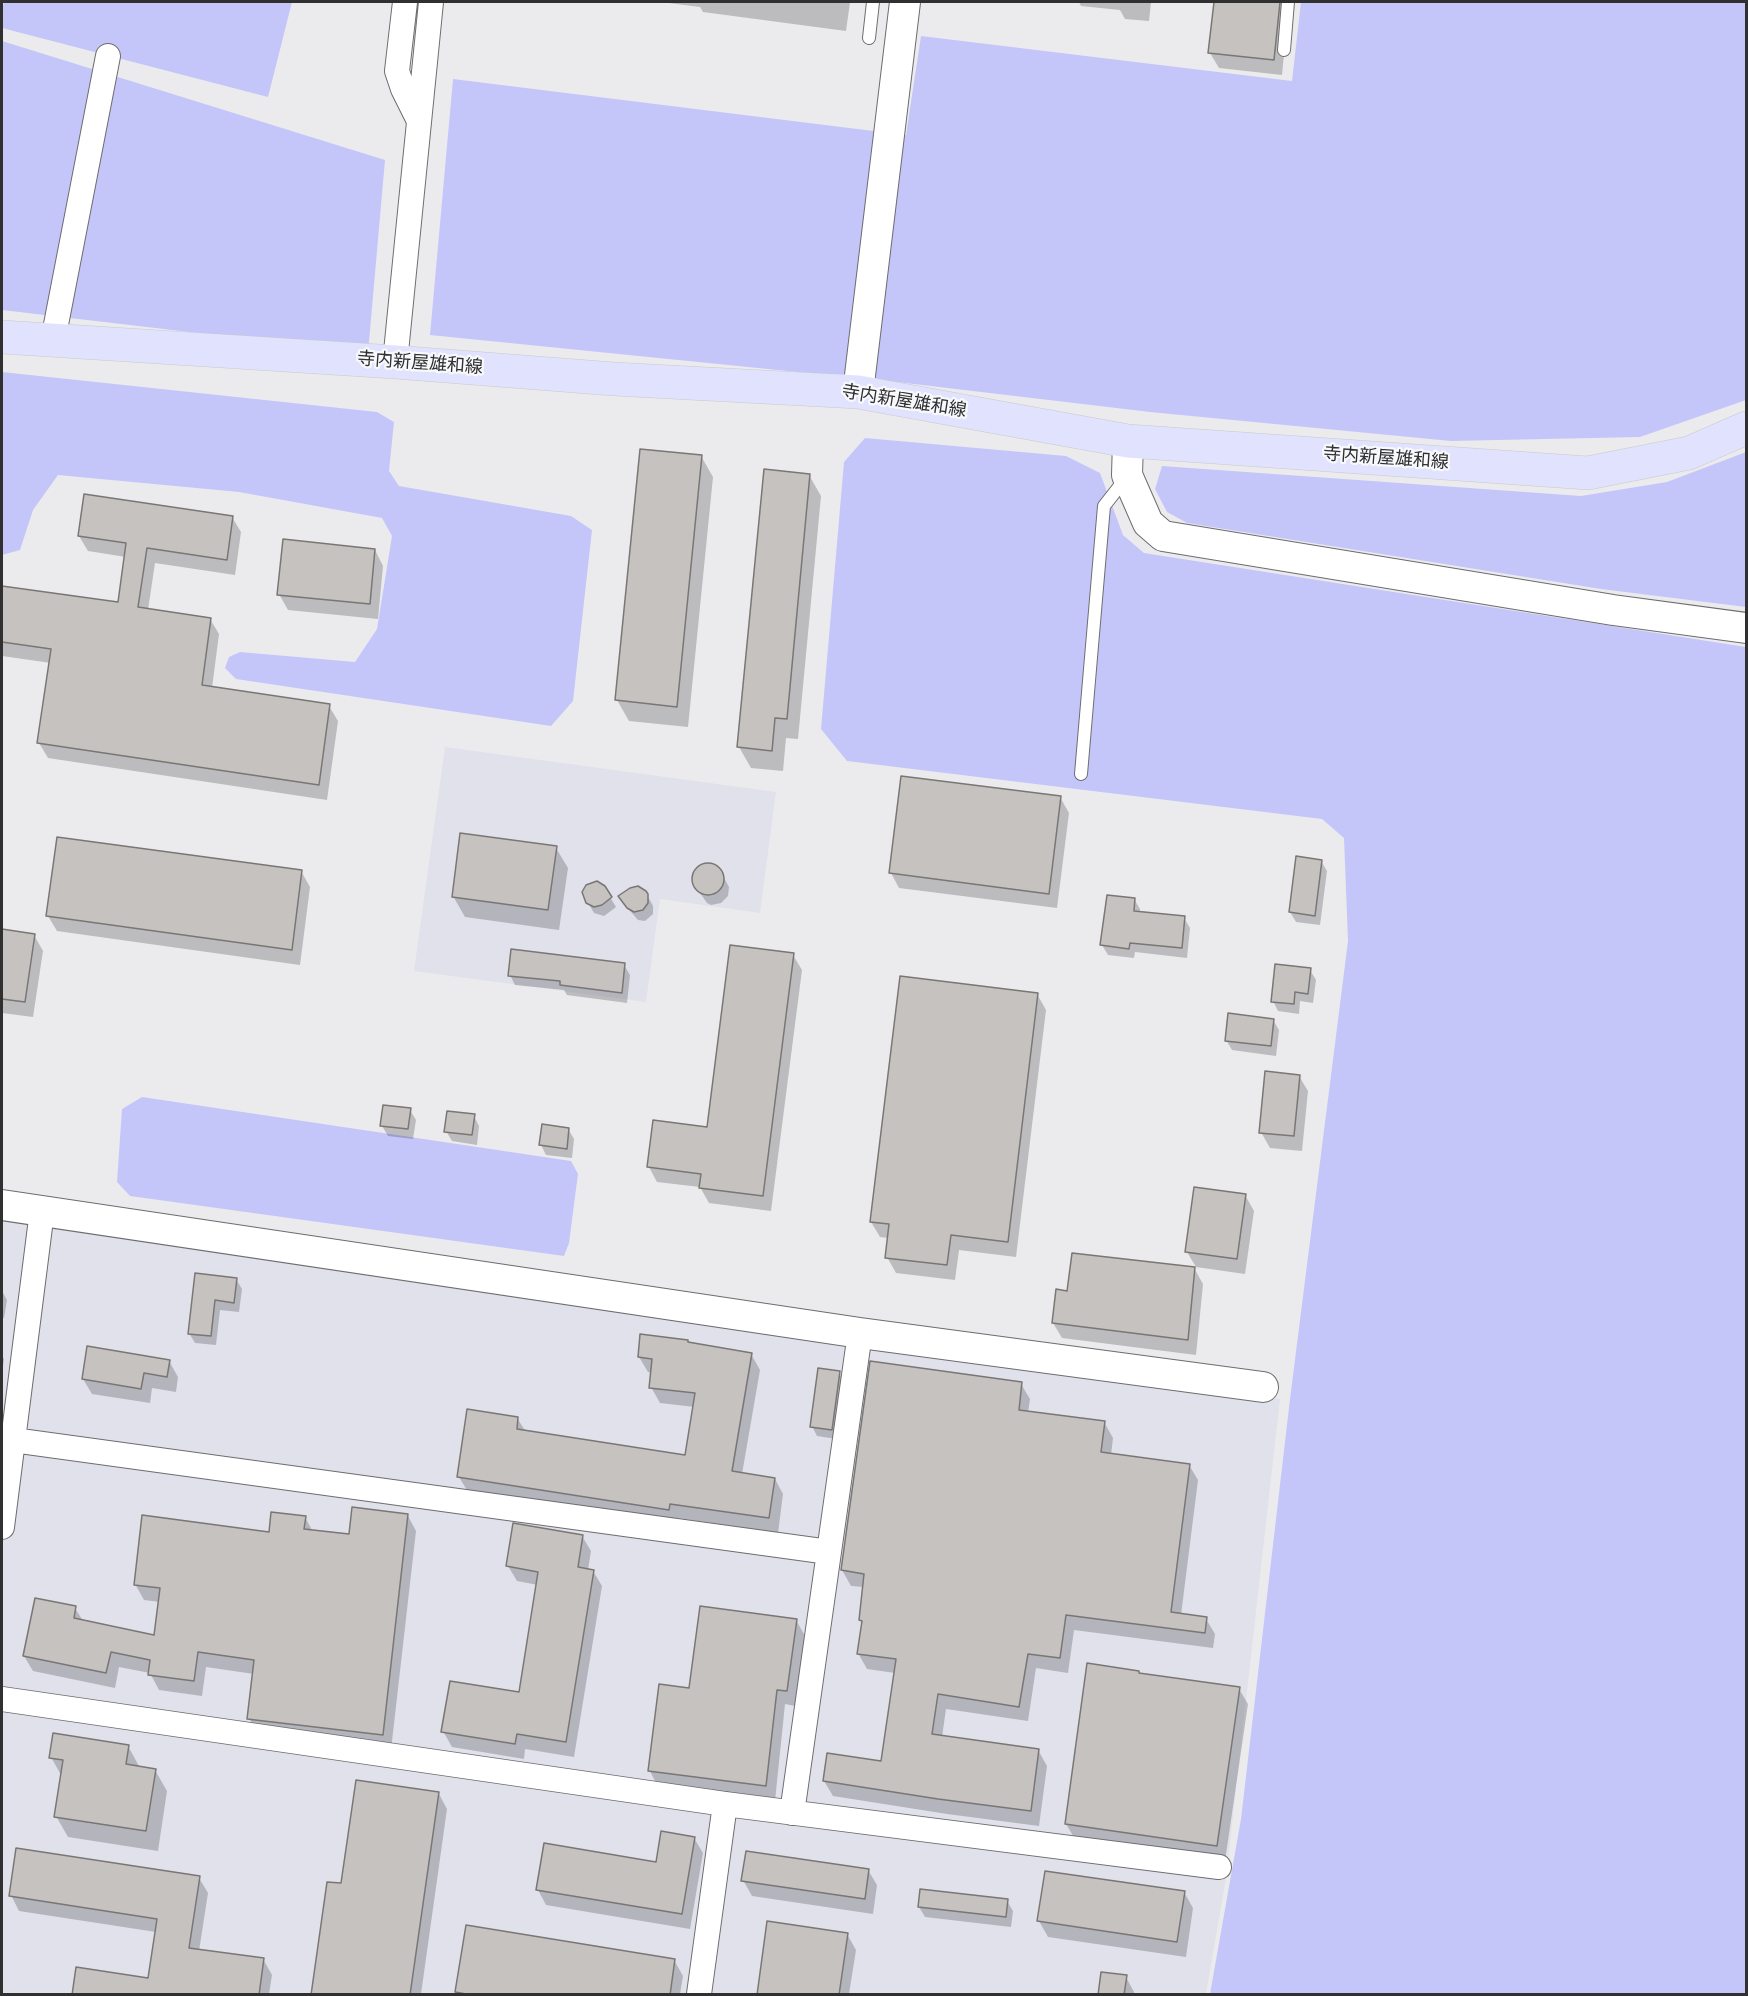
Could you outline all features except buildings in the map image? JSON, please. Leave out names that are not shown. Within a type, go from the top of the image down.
[{"type":"main road","name":"寺内新屋雄和線","points":[[2,332],[53,340]]},
{"type":"main road","name":"寺内新屋雄和線","points":[[2,337],[395,362],[614,379],[858,392],[1128,441],[1588,473],[1689,453],[1746,428]]},
{"type":"street","points":[[405,2],[397,71],[419,121]]},
{"type":"street","points":[[395,362],[431,2]]},
{"type":"street","points":[[858,392],[905,2]]},
{"type":"street","points":[[53,340],[108,56]]},
{"type":"street","points":[[1128,441],[1127,476],[1148,523],[1163,536],[1613,610],[1746,628]]},
{"type":"street","points":[[2,1204],[860,1333],[1263,1387]]},
{"type":"street","points":[[2,1527],[42,1211]]},
{"type":"street","points":[[792,1813],[860,1333]]},
{"type":"street","points":[[13,1440],[829,1552]]},
{"type":"street","points":[[2,1699],[725,1804],[1219,1867]]},
{"type":"street","points":[[699,1995],[725,1804]]},
{"type":"lane","points":[[869,38],[873,2]]},
{"type":"lane","points":[[1284,50],[1288,2]]},
{"type":"lane","points":[[1081,774],[1104,506],[1127,476]]},
{"type":"shaded area","points":[[4,2],[292,2],[268,97],[2,28]]},
{"type":"shaded area","points":[[1301,2],[1746,2],[1746,400],[1640,437],[1451,441],[1150,412],[897,382],[430,335],[453,79],[906,135],[921,36],[1292,81]]},
{"type":"shaded area","points":[[2,41],[385,160],[368,353],[2,310]]},
{"type":"shaded area","points":[[2,372],[377,412],[394,422],[389,471],[399,486],[571,516],[592,530],[573,701],[551,726],[236,679],[225,668],[229,657],[240,652],[355,662],[377,629],[392,536],[382,518],[239,492],[58,475],[33,510],[20,550],[2,555]]},
{"type":"shaded area","points":[[865,438],[1066,456],[1100,473],[1123,535],[1144,553],[1746,647],[1746,1994],[1210,1994],[1241,1819],[1290,1399],[1348,941],[1344,838],[1322,819],[847,761],[821,729],[844,462]]},
{"type":"shaded area","points":[[1746,452],[1746,607],[1601,589],[1187,523],[1167,512],[1155,489],[1162,466],[1581,496],[1667,482]]},
{"type":"shaded area","points":[[445,747],[776,792],[760,913],[660,899],[646,1002],[414,971]]},
{"type":"shaded area","points":[[142,1097],[571,1161],[578,1174],[569,1243],[564,1256],[130,1196],[117,1182],[122,1109]]},
{"type":"shaded area","points":[[2,1214],[1280,1399],[1226,1878],[1206,1994],[2,1994]]}]
